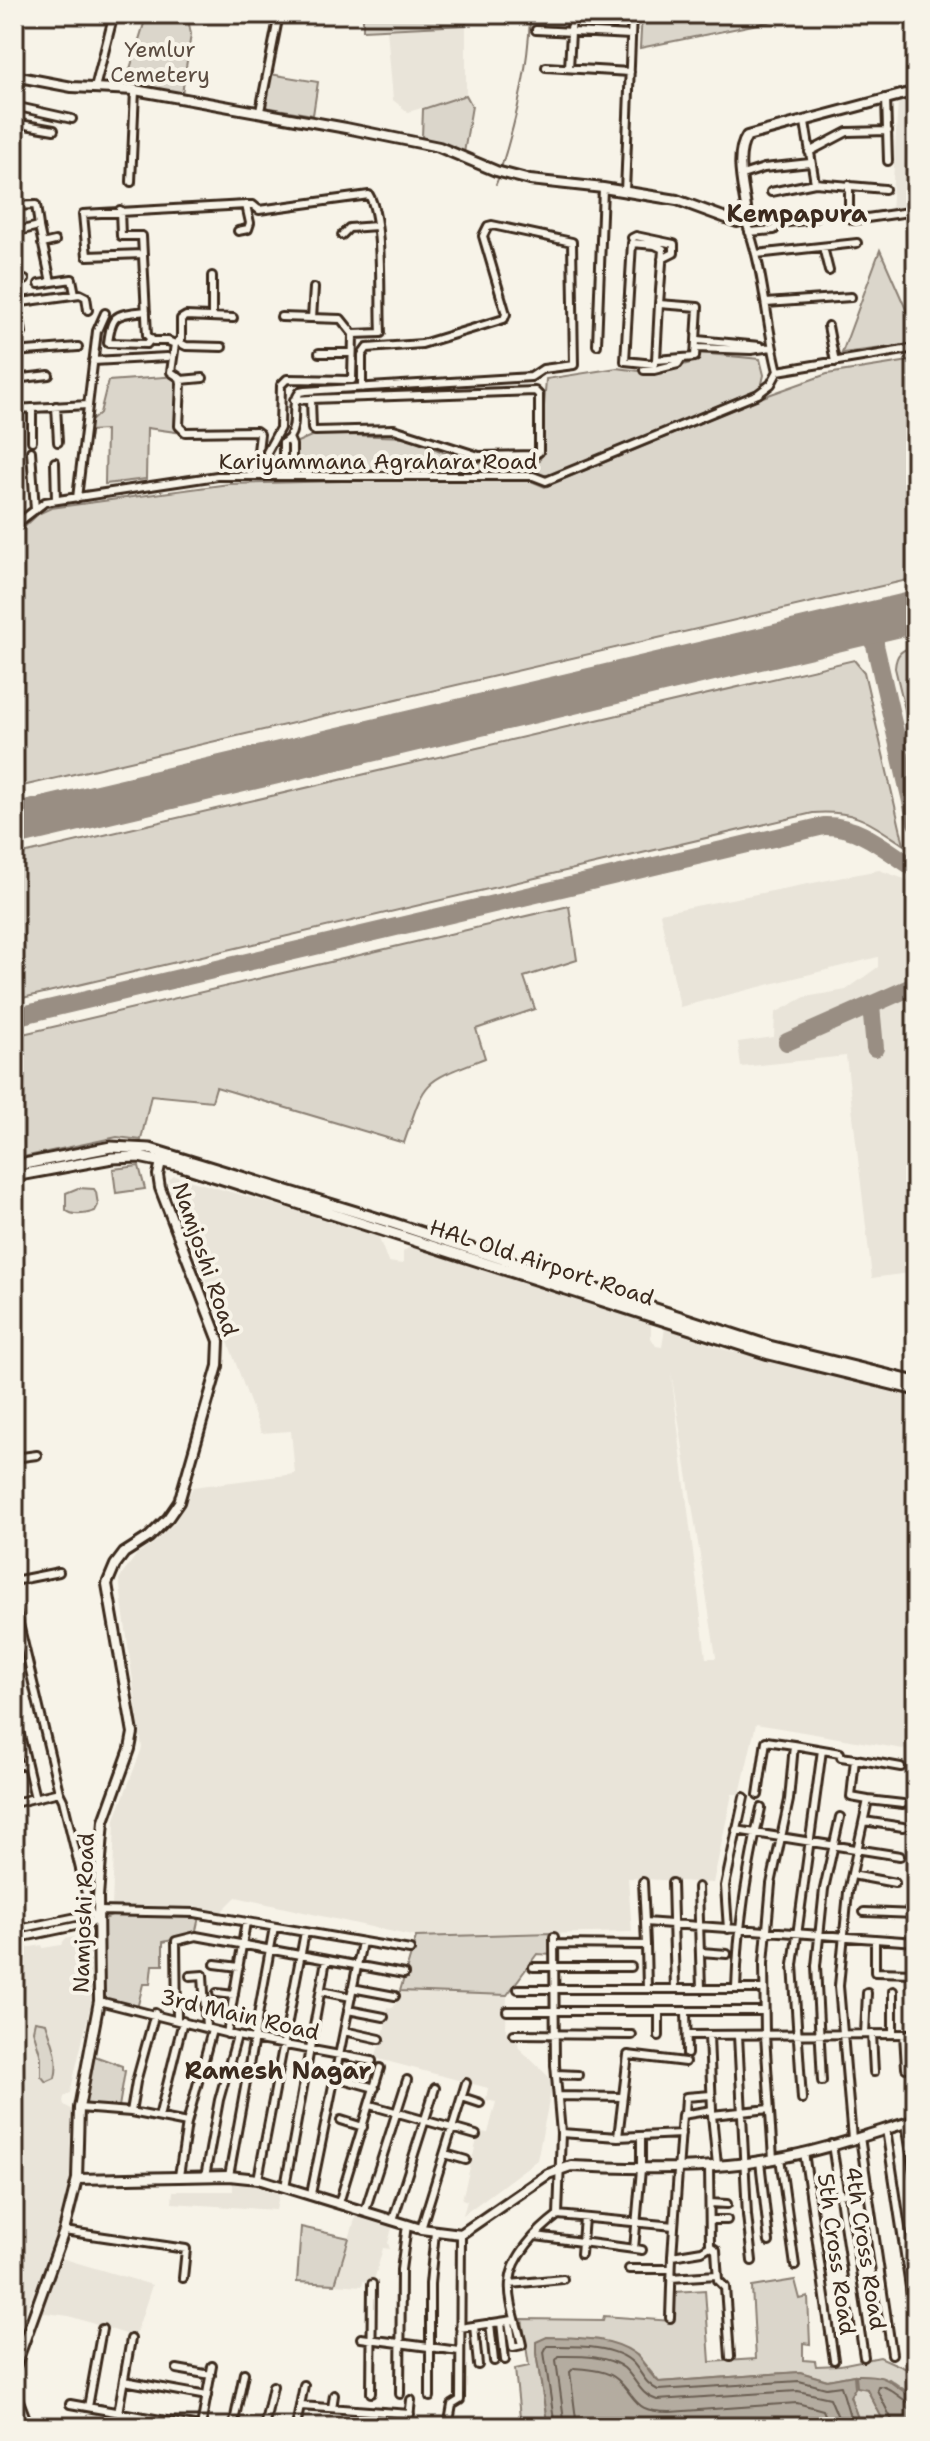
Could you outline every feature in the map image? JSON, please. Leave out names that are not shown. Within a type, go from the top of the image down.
[{"type":"main road","points":[[14,1166],[111,1147],[137,1147],[162,1157]]},
{"type":"main road","name":"HAL Old Airport Road","points":[[162,1157],[177,1157],[392,1223],[762,1348],[916,1382]]},
{"type":"main road","name":"HAL Old Airport Road","points":[[162,1157],[182,1166],[762,1348],[916,1390]]},
{"type":"main road","points":[[14,1176],[112,1158],[162,1157]]},
{"type":"street","points":[[95,88],[114,14]]},
{"type":"street","points":[[260,111],[279,14]]},
{"type":"street","points":[[569,68],[572,14]]},
{"type":"street","points":[[625,192],[632,14]]},
{"type":"street","points":[[536,30],[631,35]]},
{"type":"street","points":[[546,67],[630,72]]},
{"type":"street","points":[[14,76],[95,88],[135,90],[260,111],[439,147],[496,171],[530,180],[677,200],[737,222],[745,220]]},
{"type":"street","points":[[131,182],[135,90]]},
{"type":"street","points":[[916,91],[747,136],[742,145],[745,220],[756,254],[778,371],[916,348]]},
{"type":"street","points":[[886,98],[888,161]]},
{"type":"street","points":[[14,106],[72,119]]},
{"type":"street","points":[[805,122],[815,183]]},
{"type":"street","points":[[14,123],[54,130]]},
{"type":"street","points":[[809,152],[847,132],[888,131]]},
{"type":"street","points":[[742,175],[764,168],[810,163]]},
{"type":"street","points":[[771,192],[815,183],[885,189]]},
{"type":"street","points":[[849,185],[849,216],[853,220],[916,211]]},
{"type":"street","points":[[597,345],[603,188]]},
{"type":"street","points":[[143,254],[89,257],[85,254],[83,214],[246,205],[253,205],[259,210],[369,195],[377,226],[381,333],[353,334]]},
{"type":"street","points":[[14,206],[36,205],[51,282]]},
{"type":"street","points":[[238,231],[248,229],[250,223],[246,205]]},
{"type":"street","points":[[120,210],[121,236],[142,236],[147,335],[150,340]]},
{"type":"street","points":[[749,232],[774,230],[782,222],[814,219]]},
{"type":"street","points":[[342,235],[349,228],[377,226]]},
{"type":"street","points":[[283,475],[283,443],[295,429],[294,400],[297,394],[305,391],[362,388],[531,377],[543,369],[574,365],[572,242],[488,226],[483,236],[506,314],[504,319],[422,344],[367,348],[362,355],[362,388]]},
{"type":"street","points":[[14,232],[39,227]]},
{"type":"street","points":[[632,238],[636,236],[674,244],[674,253],[662,259]]},
{"type":"street","points":[[42,244],[55,241]]},
{"type":"street","points":[[632,243],[655,245],[663,249],[659,304],[654,364],[625,361],[632,243]]},
{"type":"street","points":[[756,254],[857,243]]},
{"type":"street","points":[[823,247],[829,271]]},
{"type":"street","points":[[212,276],[212,317]]},
{"type":"street","points":[[39,284],[72,279],[75,294]]},
{"type":"street","points":[[14,283],[25,280]]},
{"type":"street","points":[[312,318],[314,288]]},
{"type":"street","points":[[22,333],[15,302],[75,294],[86,297],[88,310]]},
{"type":"street","points":[[766,303],[851,297]]},
{"type":"street","points":[[656,360],[695,357],[697,344],[698,307],[659,304]]},
{"type":"street","points":[[146,311],[118,315],[111,322],[108,343],[147,344],[150,340]]},
{"type":"street","points":[[77,498],[97,331],[105,313]]},
{"type":"street","points":[[203,378],[181,380],[171,372],[172,352],[181,339],[181,319],[186,316],[233,318]]},
{"type":"street","points":[[269,475],[267,452],[279,433],[281,385],[287,379],[352,380],[353,334],[341,319],[281,317]]},
{"type":"street","points":[[828,326],[835,362]]},
{"type":"street","points":[[150,340],[186,346],[222,347]]},
{"type":"street","points":[[697,344],[751,350],[772,347]]},
{"type":"street","points":[[14,352],[78,347]]},
{"type":"street","points":[[319,353],[352,353]]},
{"type":"street","points":[[93,361],[167,357]]},
{"type":"street","points":[[644,370],[678,364],[681,359]]},
{"type":"street","name":"Kariyammana Agrahara Road","points":[[14,526],[45,502],[217,476],[533,476],[551,479],[758,394],[771,384],[778,371]]},
{"type":"street","points":[[14,379],[49,375]]},
{"type":"street","points":[[181,380],[181,430],[256,431],[260,434],[255,476]]},
{"type":"street","points":[[294,400],[311,399],[535,391],[539,395],[539,452],[534,455],[479,456],[394,429],[315,431],[312,429],[311,399]]},
{"type":"street","points":[[14,409],[88,405]]},
{"type":"street","points":[[56,406],[58,442]]},
{"type":"street","points":[[32,408],[32,441]]},
{"type":"street","points":[[289,438],[292,445],[292,475]]},
{"type":"street","points":[[259,449],[267,452]]},
{"type":"street","points":[[31,451],[35,510]]},
{"type":"street","points":[[55,462],[56,500]]},
{"type":"street","name":"Namjoshi Road","points":[[28,2427],[17,2398],[14,2372],[64,2231],[77,2179],[79,2108],[99,2001],[96,1914],[104,1821],[133,1733],[107,1584],[124,1553],[149,1537],[179,1502],[218,1366],[219,1341],[160,1188],[162,1157]]},
{"type":"street","points":[[14,1458],[37,1455]]},
{"type":"street","points":[[14,1581],[59,1572]]},
{"type":"street","points":[[14,1603],[59,1792],[96,1914],[90,1923],[14,1939]]},
{"type":"street","points":[[14,1649],[24,1647]]},
{"type":"street","points":[[14,1710],[35,1798]]},
{"type":"street","points":[[758,1795],[766,1741],[901,1767]]},
{"type":"street","points":[[794,1745],[789,1800],[771,1884],[764,2011],[769,2109],[795,2266]]},
{"type":"street","points":[[802,2099],[793,1965],[822,1750]]},
{"type":"street","points":[[855,1759],[851,1797],[903,1804]]},
{"type":"street","points":[[14,1766],[27,1764]]},
{"type":"street","points":[[14,1803],[59,1792]]},
{"type":"street","points":[[728,1929],[725,1886],[744,1797]]},
{"type":"street","points":[[868,1800],[852,1875],[839,1986],[856,2138],[869,2191],[892,2354]]},
{"type":"street","points":[[736,1989],[738,1930],[761,1808]]},
{"type":"street","points":[[822,2081],[816,1985],[819,1936],[824,1889],[840,1817]]},
{"type":"street","points":[[864,1821],[903,1827]]},
{"type":"street","points":[[736,1830],[900,1856]]},
{"type":"street","points":[[852,1875],[895,1883]]},
{"type":"street","points":[[643,1882],[647,1989]]},
{"type":"street","points":[[672,1883],[675,1989]]},
{"type":"street","points":[[698,1887],[701,1989]]},
{"type":"street","points":[[14,1930],[96,1914],[182,1912],[410,1950]]},
{"type":"street","points":[[864,1912],[916,1914]]},
{"type":"street","points":[[227,2034],[246,1922]]},
{"type":"street","points":[[645,1922],[916,1942]]},
{"type":"street","points":[[229,2176],[274,1927]]},
{"type":"street","points":[[258,2179],[305,1932]]},
{"type":"street","points":[[159,2117],[180,2020],[176,1941],[196,1936],[404,1974]]},
{"type":"street","points":[[505,2360],[510,2284],[523,2251],[558,2215],[561,2133],[555,1940],[646,1945]]},
{"type":"street","points":[[875,1940],[875,1972],[916,1973]]},
{"type":"street","points":[[311,2194],[362,1942]]},
{"type":"street","points":[[701,1952],[727,1954]]},
{"type":"street","points":[[285,2187],[326,1960]]},
{"type":"street","points":[[215,1964],[239,1967]]},
{"type":"street","points":[[533,1967],[631,1967]]},
{"type":"street","points":[[179,2176],[187,2123],[209,2029],[203,1975],[190,1976]]},
{"type":"street","points":[[518,1989],[764,1989]]},
{"type":"street","points":[[321,1991],[395,1996]]},
{"type":"street","points":[[893,1991],[893,2034]]},
{"type":"street","points":[[217,1993],[234,1995]]},
{"type":"street","points":[[867,1993],[868,2034],[874,2072]]},
{"type":"street","name":"3rd Main Road","points":[[99,2001],[227,2034],[372,2061]]},
{"type":"street","points":[[348,2010],[384,2017]]},
{"type":"street","points":[[507,2011],[764,2011]]},
{"type":"street","points":[[659,2011],[659,2036]]},
{"type":"street","points":[[618,2137],[628,2055],[686,2058],[686,2011]]},
{"type":"street","points":[[131,2112],[155,2013]]},
{"type":"street","points":[[344,2031],[380,2039]]},
{"type":"street","points":[[514,2034],[632,2035]]},
{"type":"street","points":[[904,2034],[906,2068]]},
{"type":"street","points":[[687,2035],[916,2034]]},
{"type":"street","points":[[709,2035],[713,2166],[710,2246]]},
{"type":"street","points":[[738,2035],[752,2261]]},
{"type":"street","points":[[205,2177],[219,2100],[237,2036]]},
{"type":"street","points":[[339,2203],[380,2068]]},
{"type":"street","points":[[557,2074],[578,2075]]},
{"type":"street","points":[[335,2077],[375,2088]]},
{"type":"street","points":[[365,2211],[407,2080]]},
{"type":"street","points":[[421,2229],[466,2083]]},
{"type":"street","points":[[393,2220],[435,2088]]},
{"type":"street","points":[[670,2318],[682,2115],[685,2114],[686,2097],[711,2095]]},
{"type":"street","points":[[558,2096],[622,2097]]},
{"type":"street","points":[[462,2097],[480,2103]]},
{"type":"street","points":[[370,2105],[476,2135]]},
{"type":"street","points":[[79,2108],[131,2112],[187,2123]]},
{"type":"street","points":[[685,2114],[769,2109]]},
{"type":"street","points":[[341,2120],[363,2127]]},
{"type":"street","points":[[77,2179],[179,2176],[258,2179],[421,2229],[461,2234],[548,2174],[571,2166],[678,2169],[745,2163],[804,2152],[911,2122],[916,2185]]},
{"type":"street","points":[[886,2129],[916,2346]]},
{"type":"street","points":[[561,2133],[618,2137],[681,2134]]},
{"type":"street","points":[[634,2249],[641,2136]]},
{"type":"street","name":"4th Cross Road","points":[[832,2144],[864,2357]]},
{"type":"street","name":"5th Cross Road","points":[[804,2152],[834,2360]]},
{"type":"street","points":[[445,2154],[466,2160]]},
{"type":"street","points":[[760,2161],[769,2242]]},
{"type":"street","points":[[839,2195],[869,2191]]},
{"type":"street","points":[[710,2203],[727,2204]]},
{"type":"street","points":[[558,2215],[674,2226]]},
{"type":"street","points":[[581,2254],[584,2218]]},
{"type":"street","points":[[710,2220],[727,2220]]},
{"type":"street","points":[[400,2394],[401,2270],[407,2225]]},
{"type":"street","points":[[64,2231],[186,2249],[183,2278]]},
{"type":"street","points":[[430,2397],[430,2284],[435,2232]]},
{"type":"street","points":[[451,2425],[452,2405],[460,2400],[461,2234]]},
{"type":"street","points":[[536,2236],[642,2250]]},
{"type":"street","points":[[672,2256],[702,2251],[710,2246]]},
{"type":"street","points":[[710,2246],[716,2250],[718,2281],[725,2287],[730,2357]]},
{"type":"street","points":[[629,2269],[671,2269]]},
{"type":"street","points":[[671,2278],[717,2275]]},
{"type":"street","points":[[510,2284],[563,2279]]},
{"type":"street","points":[[371,2393],[372,2284]]},
{"type":"street","points":[[460,2328],[509,2321]]},
{"type":"street","points":[[490,2323],[494,2361]]},
{"type":"street","points":[[474,2326],[478,2365]]},
{"type":"street","points":[[88,2407],[102,2329]]},
{"type":"street","points":[[361,2338],[459,2351]]},
{"type":"street","points":[[118,2413],[131,2339]]},
{"type":"street","points":[[70,2404],[201,2427],[212,2366]]},
{"type":"street","points":[[177,2369],[211,2375]]},
{"type":"street","points":[[233,2427],[244,2373]]},
{"type":"street","points":[[124,2381],[207,2396]]},
{"type":"street","points":[[296,2427],[304,2385]]},
{"type":"street","points":[[264,2427],[273,2386]]},
{"type":"street","points":[[332,2408],[334,2395]]},
{"type":"street","points":[[408,2427],[411,2400]]},
{"type":"street","points":[[301,2406],[410,2414]]},
{"type":"shaded area","points":[[363,14],[466,14],[466,95],[408,112],[393,100],[387,29],[363,30]]},
{"type":"shaded area","points":[[916,97],[916,209],[891,212],[898,101]]},
{"type":"shaded area","points":[[879,870],[916,883],[916,1272],[872,1278],[846,1056],[741,1067],[738,1042],[774,1037],[775,1013],[805,997],[846,990],[878,967],[878,957],[680,1007],[660,913]]},
{"type":"shaded area","points":[[174,1176],[377,1233],[388,1262],[403,1264],[403,1252],[409,1247],[419,1246],[651,1323],[651,1338],[656,1346],[662,1347],[665,1328],[723,1349],[916,1397],[916,1725],[909,1750],[756,1724],[740,1794],[732,1794],[713,1883],[628,1878],[632,1932],[416,1937],[236,1897],[218,1915],[185,1909],[112,1908],[115,1819],[142,1748],[119,1579],[137,1554],[153,1544],[175,1522],[193,1487],[295,1474],[291,1431],[261,1433],[169,1189],[169,1180]],"holes":[[[671,1372],[716,1658],[706,1658]]]},
{"type":"shaded area","points":[[92,1933],[92,2000],[70,2093],[63,2101],[73,2110],[72,2182],[62,2227],[25,2312],[14,2350],[14,1950],[61,1945],[65,1939]]},
{"type":"shaded area","points":[[400,1991],[507,1995],[506,2029],[511,2036],[517,2037],[519,2048],[553,2081],[537,2160],[463,2215],[467,2201],[462,2199],[479,2132],[488,2133],[496,2102],[486,2100],[488,2088],[375,2058],[385,2028],[387,2007],[393,2008]]},
{"type":"shaded area","points":[[233,2182],[280,2190],[276,2210],[172,2203],[173,2191],[233,2191]]},
{"type":"shaded area","points":[[357,2213],[393,2224],[388,2243],[390,2249],[383,2248],[373,2284],[363,2281],[362,2286],[335,2284]]},
{"type":"shaded area","points":[[61,2258],[152,2285],[135,2337],[69,2316],[38,2312]]},
{"type":"green space","name":"Yemlur Cemetery","points":[[147,14],[187,14],[191,34],[182,94],[125,85]]},
{"type":"green space","points":[[363,14],[466,14],[466,25],[363,30]]},
{"type":"green space","points":[[642,14],[807,14],[640,48]]},
{"type":"green space","points":[[270,74],[318,82],[313,115],[265,107]]},
{"type":"green space","points":[[466,95],[472,106],[464,153],[422,137],[423,109]]},
{"type":"green space","points":[[880,250],[916,332],[916,344],[842,353]]},
{"type":"green space","points":[[699,353],[760,359],[764,375],[761,388],[547,476],[534,473],[294,470],[295,443],[316,434],[408,437],[468,463],[540,461],[546,379],[617,368],[654,373],[698,361]]},
{"type":"green space","points":[[916,360],[916,578],[14,788],[14,537],[38,514],[51,508],[229,484],[531,481],[545,487],[760,398],[827,374]]},
{"type":"green space","points":[[178,376],[176,432],[147,428],[146,479],[105,484],[106,430],[87,431],[88,424],[100,413],[108,381]]},
{"type":"green space","points":[[916,646],[916,755],[895,668],[901,652]]},
{"type":"green space","points":[[854,660],[864,672],[904,845],[862,819],[841,814],[813,813],[14,1000],[14,856]]},
{"type":"green space","points":[[569,906],[577,960],[524,977],[535,1009],[476,1029],[485,1058],[448,1073],[429,1086],[422,1094],[404,1143],[216,1087],[212,1101],[151,1095],[141,1140],[117,1137],[14,1159],[14,1036]]},
{"type":"green space","points":[[139,1166],[145,1189],[116,1193],[113,1169]]},
{"type":"green space","points":[[78,1188],[94,1189],[98,1205],[95,1211],[76,1214],[66,1210],[66,1193]]},
{"type":"green space","points":[[114,1915],[199,1917],[195,1935],[163,1942],[163,1965],[152,1965],[150,1984],[143,1984],[138,2005],[134,2008],[104,1999],[102,1920]]},
{"type":"green space","points":[[554,1933],[553,1955],[537,1954],[507,1995],[400,1991],[416,1937]]},
{"type":"green space","points":[[35,2021],[46,2023],[56,2057],[55,2078],[46,2082],[41,2076],[41,2057],[33,2030]]},
{"type":"green space","points":[[92,2055],[122,2066],[125,2071],[119,2107],[82,2106]]},
{"type":"green space","points":[[301,2227],[349,2238],[335,2284],[297,2282]]},
{"type":"green space","points":[[795,2280],[800,2299],[808,2297],[810,2344],[803,2343],[803,2360],[815,2361],[816,2366],[880,2357],[916,2373],[916,2398],[889,2379],[867,2389],[886,2425],[861,2427],[850,2396],[854,2375],[828,2380],[800,2372],[659,2382],[637,2355],[600,2340],[547,2337],[536,2353],[548,2427],[521,2427],[515,2369],[529,2366],[522,2319],[603,2320],[604,2316],[672,2321],[675,2292],[705,2290],[710,2362],[756,2359],[752,2287]]},
{"type":"water","points":[[547,2337],[592,2339],[624,2347],[637,2356],[659,2382],[800,2372],[827,2380],[854,2375],[855,2388],[850,2396],[861,2427],[548,2427],[536,2353],[536,2342]]},
{"type":"water","points":[[856,2375],[884,2378],[916,2398],[916,2427],[882,2427],[885,2424],[867,2389],[857,2387]]},
{"type":"waterway","points":[[501,168],[521,94],[530,18],[534,14]]},
{"type":"waterway","points":[[496,184],[498,179]]},
{"type":"taxiway","points":[[875,645],[875,632],[885,619]]},
{"type":"taxiway","points":[[855,626],[868,634],[875,645],[916,823]]},
{"type":"taxiway","points":[[14,1017],[824,826],[861,834],[916,869]]},
{"type":"taxiway","points":[[787,1042],[916,985]]},
{"type":"taxiway","points":[[871,1006],[875,1048]]},
{"type":"runway","points":[[14,825],[916,612]]},
{"type":"district","name":"Kempapura","points":[[797,214]]},
{"type":"district","name":"Ramesh Nagar","points":[[278,2071]]}]
